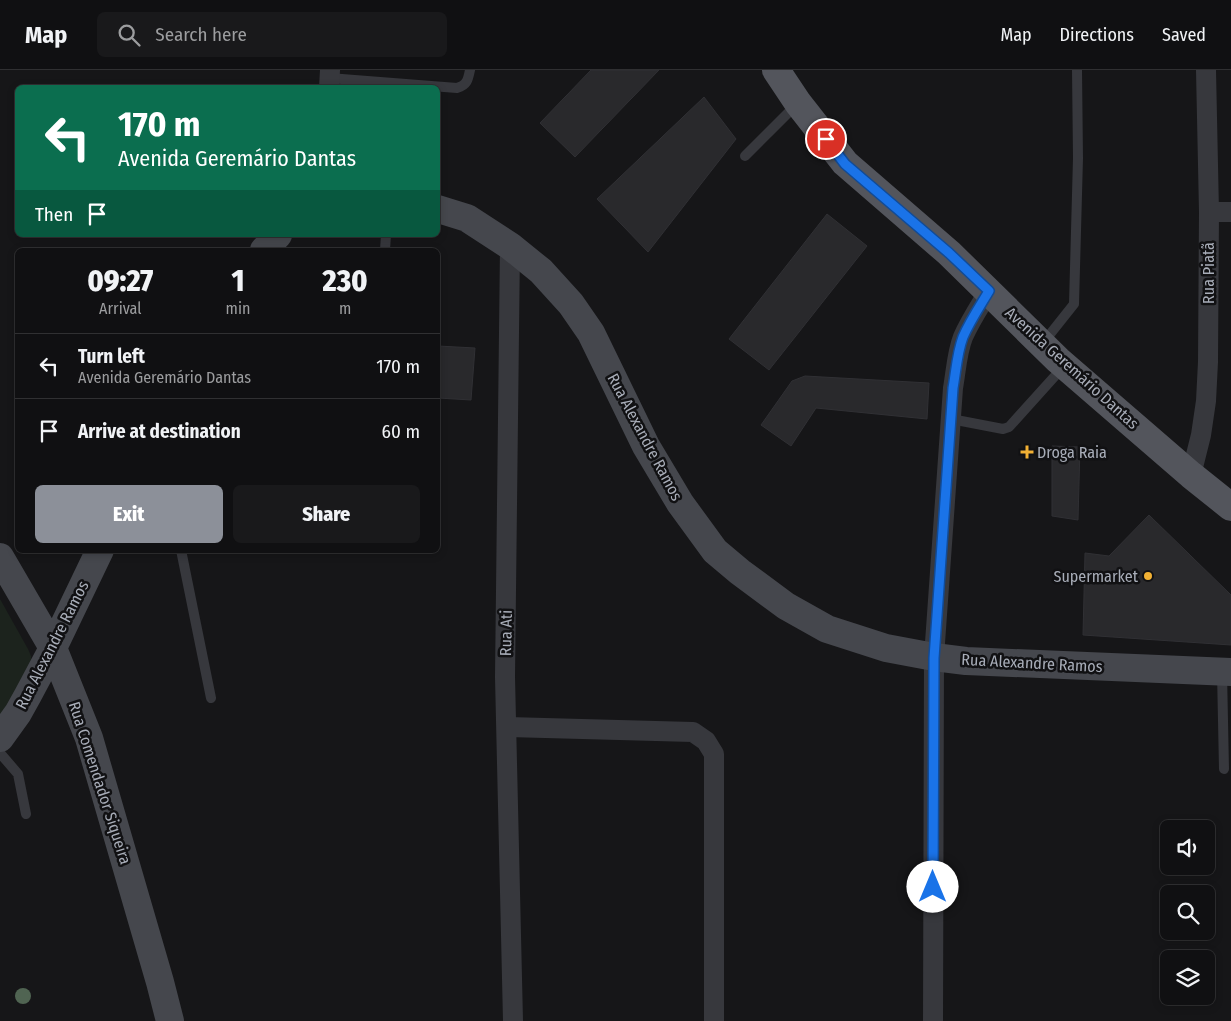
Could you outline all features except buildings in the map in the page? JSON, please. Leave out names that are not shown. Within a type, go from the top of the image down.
[{"type":"main road","name":"Avenida Geremário Dantas","points":[[776,70],[798,103],[845,164],[942,246],[1064,365],[1191,475],[1231,507]]},
{"type":"street","name":"Rua Piatã","points":[[1191,475],[1201,435],[1206,401],[1208,362],[1209,212],[1206,70]]},
{"type":"street","name":"Rua Alexandre Ramos","points":[[440,210],[467,218],[510,246],[541,271],[571,304],[591,333],[646,446],[680,503],[715,551],[786,606],[827,630],[886,648],[934,658],[1227,672]]},
{"type":"street","points":[[1209,212],[1231,212]]},
{"type":"street","points":[[266,248],[276,237]]},
{"type":"street","name":"Rua Ati","points":[[510,246],[506,727],[513,1021]]},
{"type":"street","points":[[933,1021],[934,658],[953,388],[958,354],[963,337],[989,291]]},
{"type":"street","name":"Rua Alexandre Ramos","points":[[0,738],[18,713],[53,648],[99,553]]},
{"type":"street","name":"Rua Comendador Siqueira","points":[[0,557],[53,648],[89,738],[170,1021]]},
{"type":"street","points":[[506,727],[692,732],[706,741],[714,754],[714,1021]]},
{"type":"lane","points":[[440,87],[457,88],[463,86],[470,70]]},
{"type":"lane","points":[[1043,344],[1074,304],[1078,158],[1077,70]]},
{"type":"lane","points":[[329,78],[419,85]]},
{"type":"lane","points":[[745,156],[798,103]]},
{"type":"lane","points":[[951,419],[1003,429],[1009,427],[1064,365]]},
{"type":"lane","points":[[182,553],[211,698]]},
{"type":"lane","points":[[1224,768],[1227,672]]},
{"type":"lane","points":[[0,753],[18,774],[26,814]]},
{"type":"shaded area","points":[[0,599],[28,649],[31,656],[31,664],[0,719]]},
{"type":"place","name":"Droga Raia","points":[[1027,452]]},
{"type":"place","name":"Supermarket","points":[[1148,576]]},
{"type":"route","points":[[826,139],[845,164],[927,233],[989,291],[963,337],[958,354],[953,388],[934,658],[933,887]]}]
